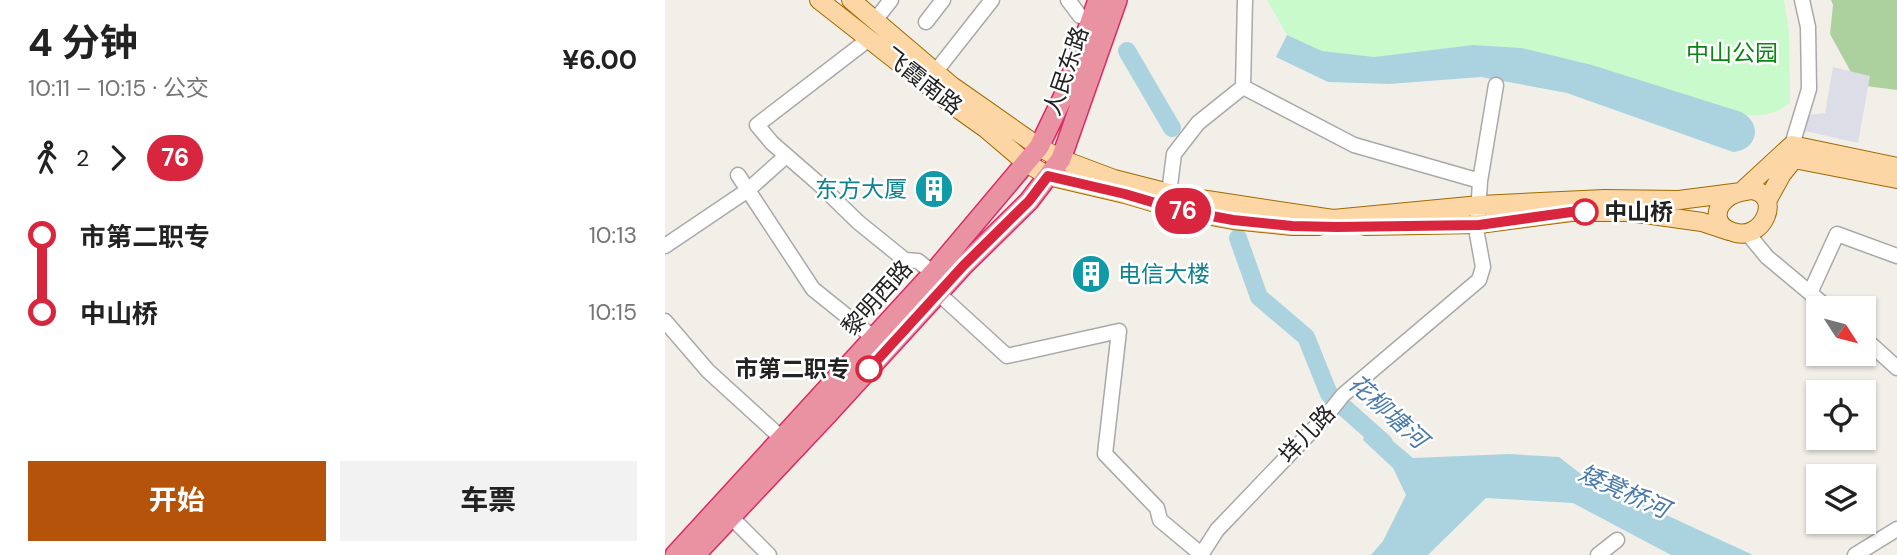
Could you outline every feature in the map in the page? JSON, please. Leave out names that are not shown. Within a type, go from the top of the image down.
[{"type":"highway","name":"人民东路","points":[[1032,155],[1065,93],[1098,0]]},
{"type":"highway","name":"人民东路","points":[[1048,176],[1061,159],[1117,0]]},
{"type":"highway","name":"黎明西路","points":[[678,553],[731,517],[874,338],[933,273],[1032,155]]},
{"type":"highway","name":"黎明西路","points":[[678,553],[1029,201],[1048,176]]},
{"type":"main road","name":"飞霞南路","points":[[819,0],[954,106],[985,128],[1032,155]]},
{"type":"main road","name":"飞霞南路","points":[[851,0],[1032,155]]},
{"type":"main road","points":[[1729,231],[1720,225],[1718,220],[1717,211],[1722,203],[1741,192],[1793,152],[1897,167]]},
{"type":"main road","points":[[1793,152],[1897,179]]},
{"type":"main road","points":[[1767,201],[1793,152]]},
{"type":"main road","points":[[1032,155],[1061,159],[1114,179],[1169,193],[1333,219],[1480,205],[1604,199],[1679,200],[1756,191],[1765,196],[1768,206],[1765,218],[1748,234],[1702,222],[1630,212],[1571,212],[1479,225],[1292,226],[1233,220],[1179,210],[1048,176],[1032,155]]},
{"type":"street","points":[[840,16],[851,0]]},
{"type":"street","points":[[876,19],[891,0]]},
{"type":"street","points":[[926,22],[943,0]]},
{"type":"street","points":[[936,71],[992,0]]},
{"type":"street","points":[[1067,0],[1080,16]]},
{"type":"street","points":[[1243,87],[1245,0]]},
{"type":"street","points":[[1793,152],[1809,89],[1808,27],[1802,0]]},
{"type":"street","points":[[869,39],[757,125],[772,143],[858,222],[905,260],[918,261],[933,273]]},
{"type":"street","name":"垟儿路","points":[[1201,555],[1217,530],[1343,395],[1479,280],[1483,267],[1477,234],[1481,181],[1496,85]]},
{"type":"street","points":[[1243,87],[1353,145],[1481,181]]},
{"type":"street","points":[[1169,193],[1174,154],[1198,123],[1243,87]]},
{"type":"street","points":[[665,246],[748,190],[786,156]]},
{"type":"street","points":[[738,175],[813,289],[874,338]]},
{"type":"street","points":[[1748,234],[1767,257],[1814,296]]},
{"type":"street","points":[[1810,293],[1837,234],[1897,256]]},
{"type":"street","points":[[938,293],[1007,356],[1119,331],[1105,454],[1157,509],[1160,520],[1201,555]]},
{"type":"street","points":[[665,321],[708,371],[789,444]]},
{"type":"street","points":[[1876,349],[1897,368]]},
{"type":"street","points":[[731,517],[769,555]]},
{"type":"street","points":[[1855,555],[1897,529]]},
{"type":"street","points":[[1598,555],[1617,540]]},
{"type":"green space","name":"中山公园","points":[[1267,0],[1784,0],[1789,32],[1790,103],[1770,114],[1747,115],[1592,65],[1522,48],[1473,45],[1374,57],[1322,51],[1287,35]]},
{"type":"green space","points":[[1831,0],[1897,0],[1897,90],[1858,85],[1830,34],[1833,5]]},
{"type":"shaded area","points":[[1833,67],[1870,76],[1858,143],[1805,131],[1808,115],[1825,113]]},
{"type":"water","points":[[1287,35],[1322,51],[1374,57],[1473,45],[1522,48],[1592,65],[1741,112],[1753,123],[1755,135],[1748,146],[1733,152],[1567,93],[1481,77],[1389,84],[1328,82],[1276,57]]},
{"type":"water","points":[[1369,421],[1413,458],[1509,454],[1559,457],[1586,478],[1753,555],[1671,555],[1573,503],[1486,498],[1428,555],[1371,555],[1383,541],[1406,495],[1393,468],[1363,440]]},
{"type":"waterway","name":"花柳塘河","points":[[1127,51],[1172,128]]},
{"type":"waterway","name":"花柳塘河","points":[[1238,238],[1259,297],[1306,337],[1329,394],[1384,443]]},
{"type":"bus line","name":"76","points":[[869,369],[963,266],[1029,201],[1048,176],[1179,210],[1233,220],[1292,226],[1479,225],[1585,212]]},
{"type":"place","name":"东方大厦","points":[[934,189]]},
{"type":"place","name":"中山桥","points":[[1585,212]]},
{"type":"place","name":"电信大楼","points":[[1091,274]]},
{"type":"place","name":"市第二职专","points":[[869,369]]},
{"type":"water label","name":"矮凳桥河","points":[[1624,491]]}]
